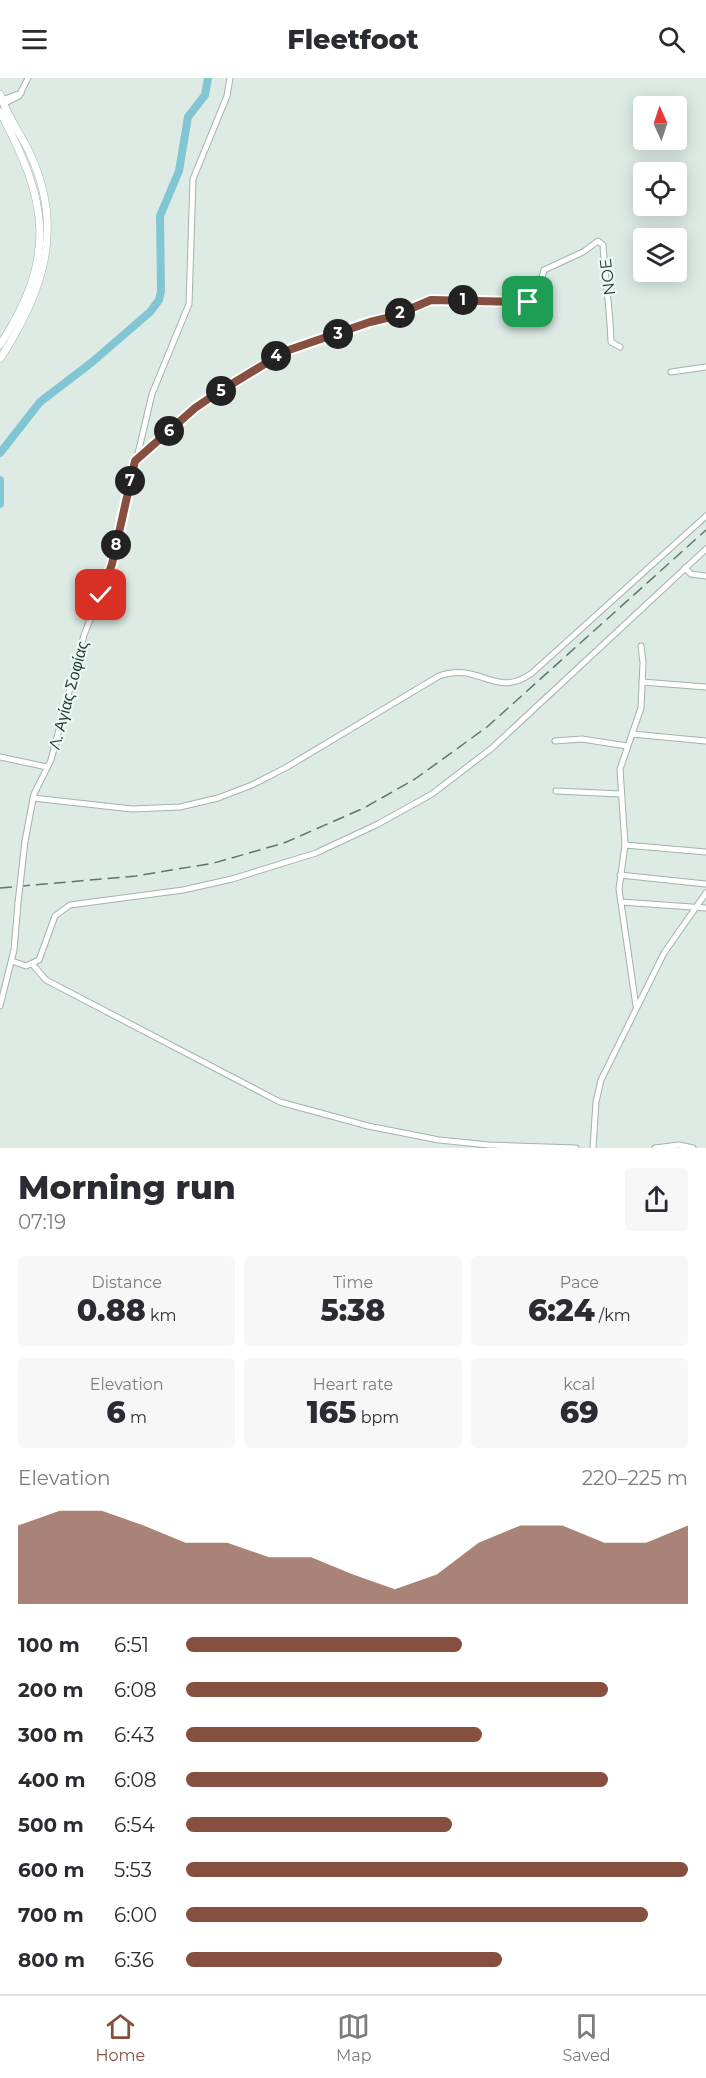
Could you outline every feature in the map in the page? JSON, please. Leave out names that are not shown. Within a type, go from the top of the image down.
[{"type":"street","points":[[0,359],[36,296],[44,266],[47,237],[45,204],[37,170],[1,101],[23,92],[28,78]]},
{"type":"street","name":"Λ. Αγίας Σοφίας","points":[[0,1006],[12,961],[25,841],[33,798],[47,767],[84,635],[112,564],[152,394],[189,304],[193,179],[227,96],[230,78]]},
{"type":"street","points":[[0,112],[32,177],[37,200],[40,235],[32,285],[19,314],[0,345]]},
{"type":"street","name":"NOE","points":[[135,461],[195,408],[270,359],[364,324],[391,317],[431,300],[528,302],[537,297],[542,273],[546,268],[584,252],[598,241],[603,245],[606,281],[610,296],[611,342],[620,347]]},
{"type":"street","points":[[671,372],[706,367]]},
{"type":"street","points":[[33,798],[132,809],[196,804],[252,785],[447,674],[465,672],[501,684],[518,682],[532,673],[706,516]]},
{"type":"street","points":[[12,961],[26,966],[33,965],[39,960],[56,916],[70,905],[183,890],[272,868],[316,853],[378,824],[432,794],[514,729],[706,549]]},
{"type":"street","points":[[685,568],[691,574],[706,576]]},
{"type":"street","points":[[636,1006],[621,902],[620,875],[625,845],[620,769],[641,708],[644,663],[641,646]]},
{"type":"street","points":[[642,682],[706,687]]},
{"type":"street","points":[[632,734],[706,741]]},
{"type":"street","points":[[555,741],[582,739],[627,746]]},
{"type":"street","points":[[0,757],[47,767]]},
{"type":"street","points":[[556,791],[620,794]]},
{"type":"street","points":[[625,845],[706,852]]},
{"type":"street","points":[[620,875],[706,884]]},
{"type":"street","points":[[593,1148],[598,1089],[636,1006],[664,953],[698,908],[706,893]]},
{"type":"street","points":[[621,902],[706,908]]},
{"type":"street","points":[[33,965],[46,980],[280,1102],[368,1126],[440,1140],[489,1145],[576,1148]]},
{"type":"street","points":[[655,1148],[679,1145],[693,1148]]},
{"type":"waterway","points":[[0,453],[40,402],[91,363],[150,312],[159,300],[161,291],[160,216],[179,171],[188,117],[205,95],[208,78]]},
{"type":"waterway","points":[[0,480],[0,504]]},
{"type":"railway","points":[[0,888],[136,876],[214,863],[284,843],[364,808],[415,779],[487,727],[706,530]]},
{"type":"route","points":[[101,595],[112,564],[135,461],[195,408],[241,377],[286,351],[391,317],[431,300],[440,298],[528,302]]}]
